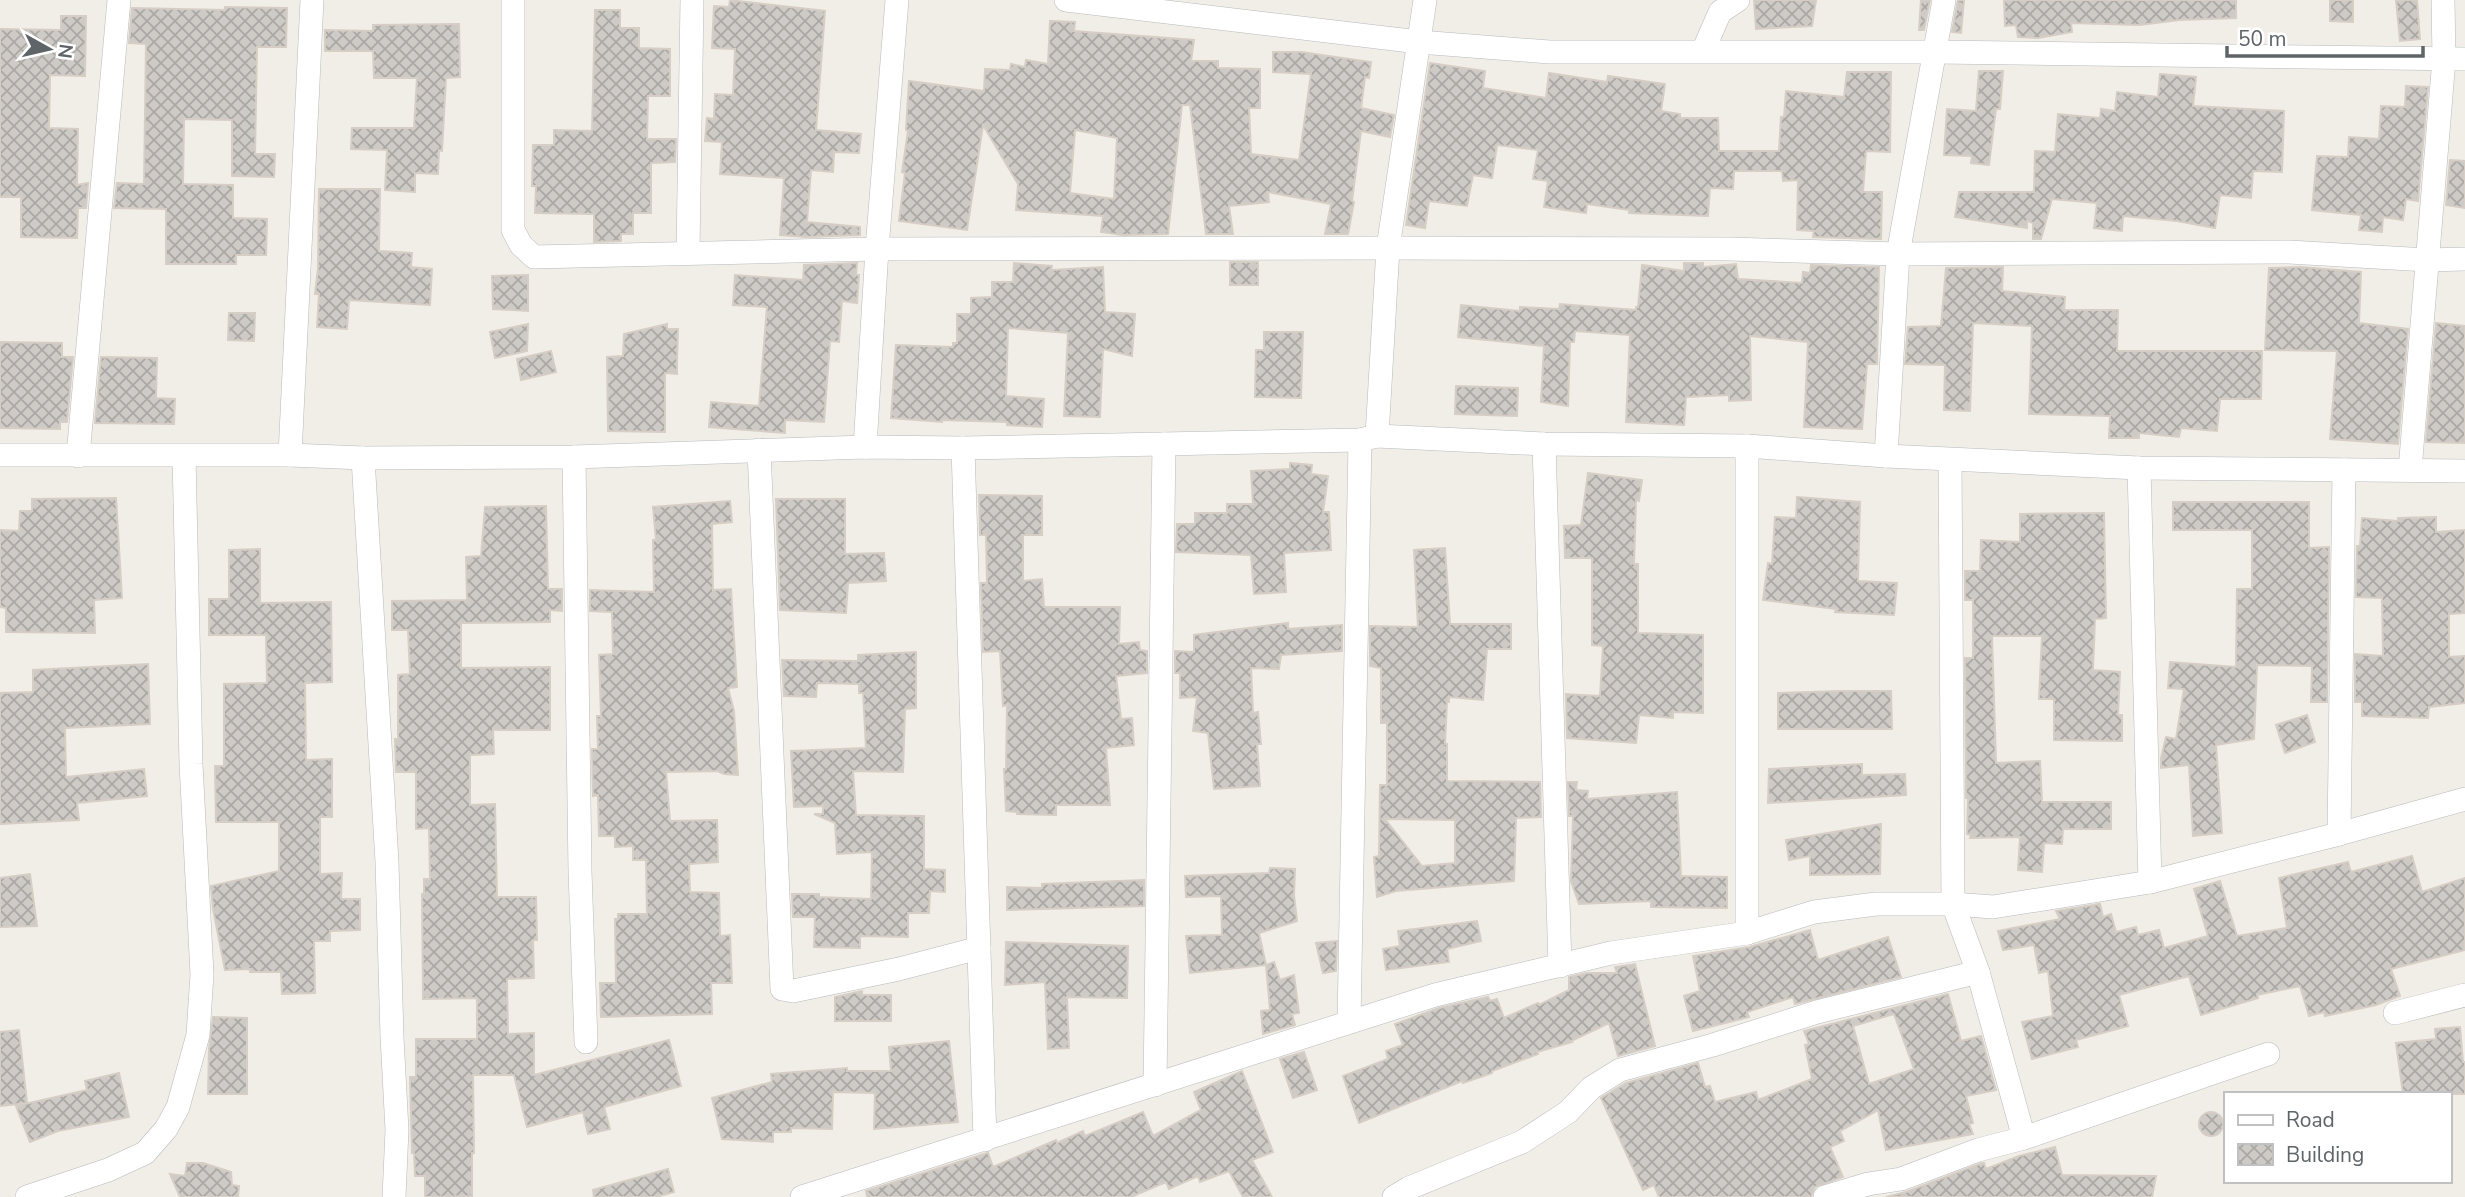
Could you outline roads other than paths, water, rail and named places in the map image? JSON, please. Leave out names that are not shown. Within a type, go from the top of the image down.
[{"type":"street","points":[[78,456],[119,0]]},
{"type":"street","points":[[290,455],[312,0]]},
{"type":"street","points":[[513,0],[513,230],[521,245],[534,257],[877,249],[1388,248],[1730,249],[1898,254],[2289,252],[2427,260],[2465,259]]},
{"type":"street","points":[[688,253],[692,0]]},
{"type":"street","points":[[864,447],[897,0]]},
{"type":"street","points":[[1066,0],[1419,42],[1549,52],[1936,52],[2454,59]]},
{"type":"street","points":[[1349,1023],[1368,438],[1388,248],[1425,0]]},
{"type":"street","points":[[1703,51],[1720,12],[1738,0]]},
{"type":"street","points":[[1886,456],[1898,254],[1944,0]]},
{"type":"street","points":[[2410,470],[2427,260],[2454,59],[2443,0]]},
{"type":"street","points":[[0,455],[574,457],[864,447],[963,448],[1368,438],[1544,444],[1747,446],[1950,460],[2139,468],[2465,471]]},
{"type":"street","points":[[1155,1085],[1164,444]]},
{"type":"street","points":[[1544,444],[1560,967]]},
{"type":"street","points":[[1747,446],[1747,933]]},
{"type":"street","points":[[963,448],[985,1140]]},
{"type":"street","points":[[759,450],[782,989],[793,991],[898,969],[979,948]]},
{"type":"street","points":[[27,1197],[108,1170],[145,1153],[166,1129],[178,1107],[198,1035],[202,974],[191,764],[184,456]]},
{"type":"street","points":[[574,457],[580,871],[586,1042]]},
{"type":"street","points":[[363,458],[387,862],[397,1130],[394,1197]]},
{"type":"street","points":[[1950,460],[1953,904],[1978,972],[2024,1139]]},
{"type":"street","points":[[2139,468],[2150,882]]},
{"type":"street","points":[[2339,834],[2344,470]]},
{"type":"street","points":[[802,1197],[1435,995],[1611,953],[1747,933],[1814,912],[1876,904],[1993,906],[2150,882],[2465,799]]},
{"type":"street","points":[[1394,1197],[1409,1188],[1522,1142],[1568,1112],[1591,1088],[1620,1070],[1713,1045],[1817,1012],[1978,972]]},
{"type":"street","points":[[2395,1013],[2465,995]]},
{"type":"street","points":[[1825,1197],[1868,1184],[1901,1179],[1978,1150],[2024,1139],[2268,1054]]}]
